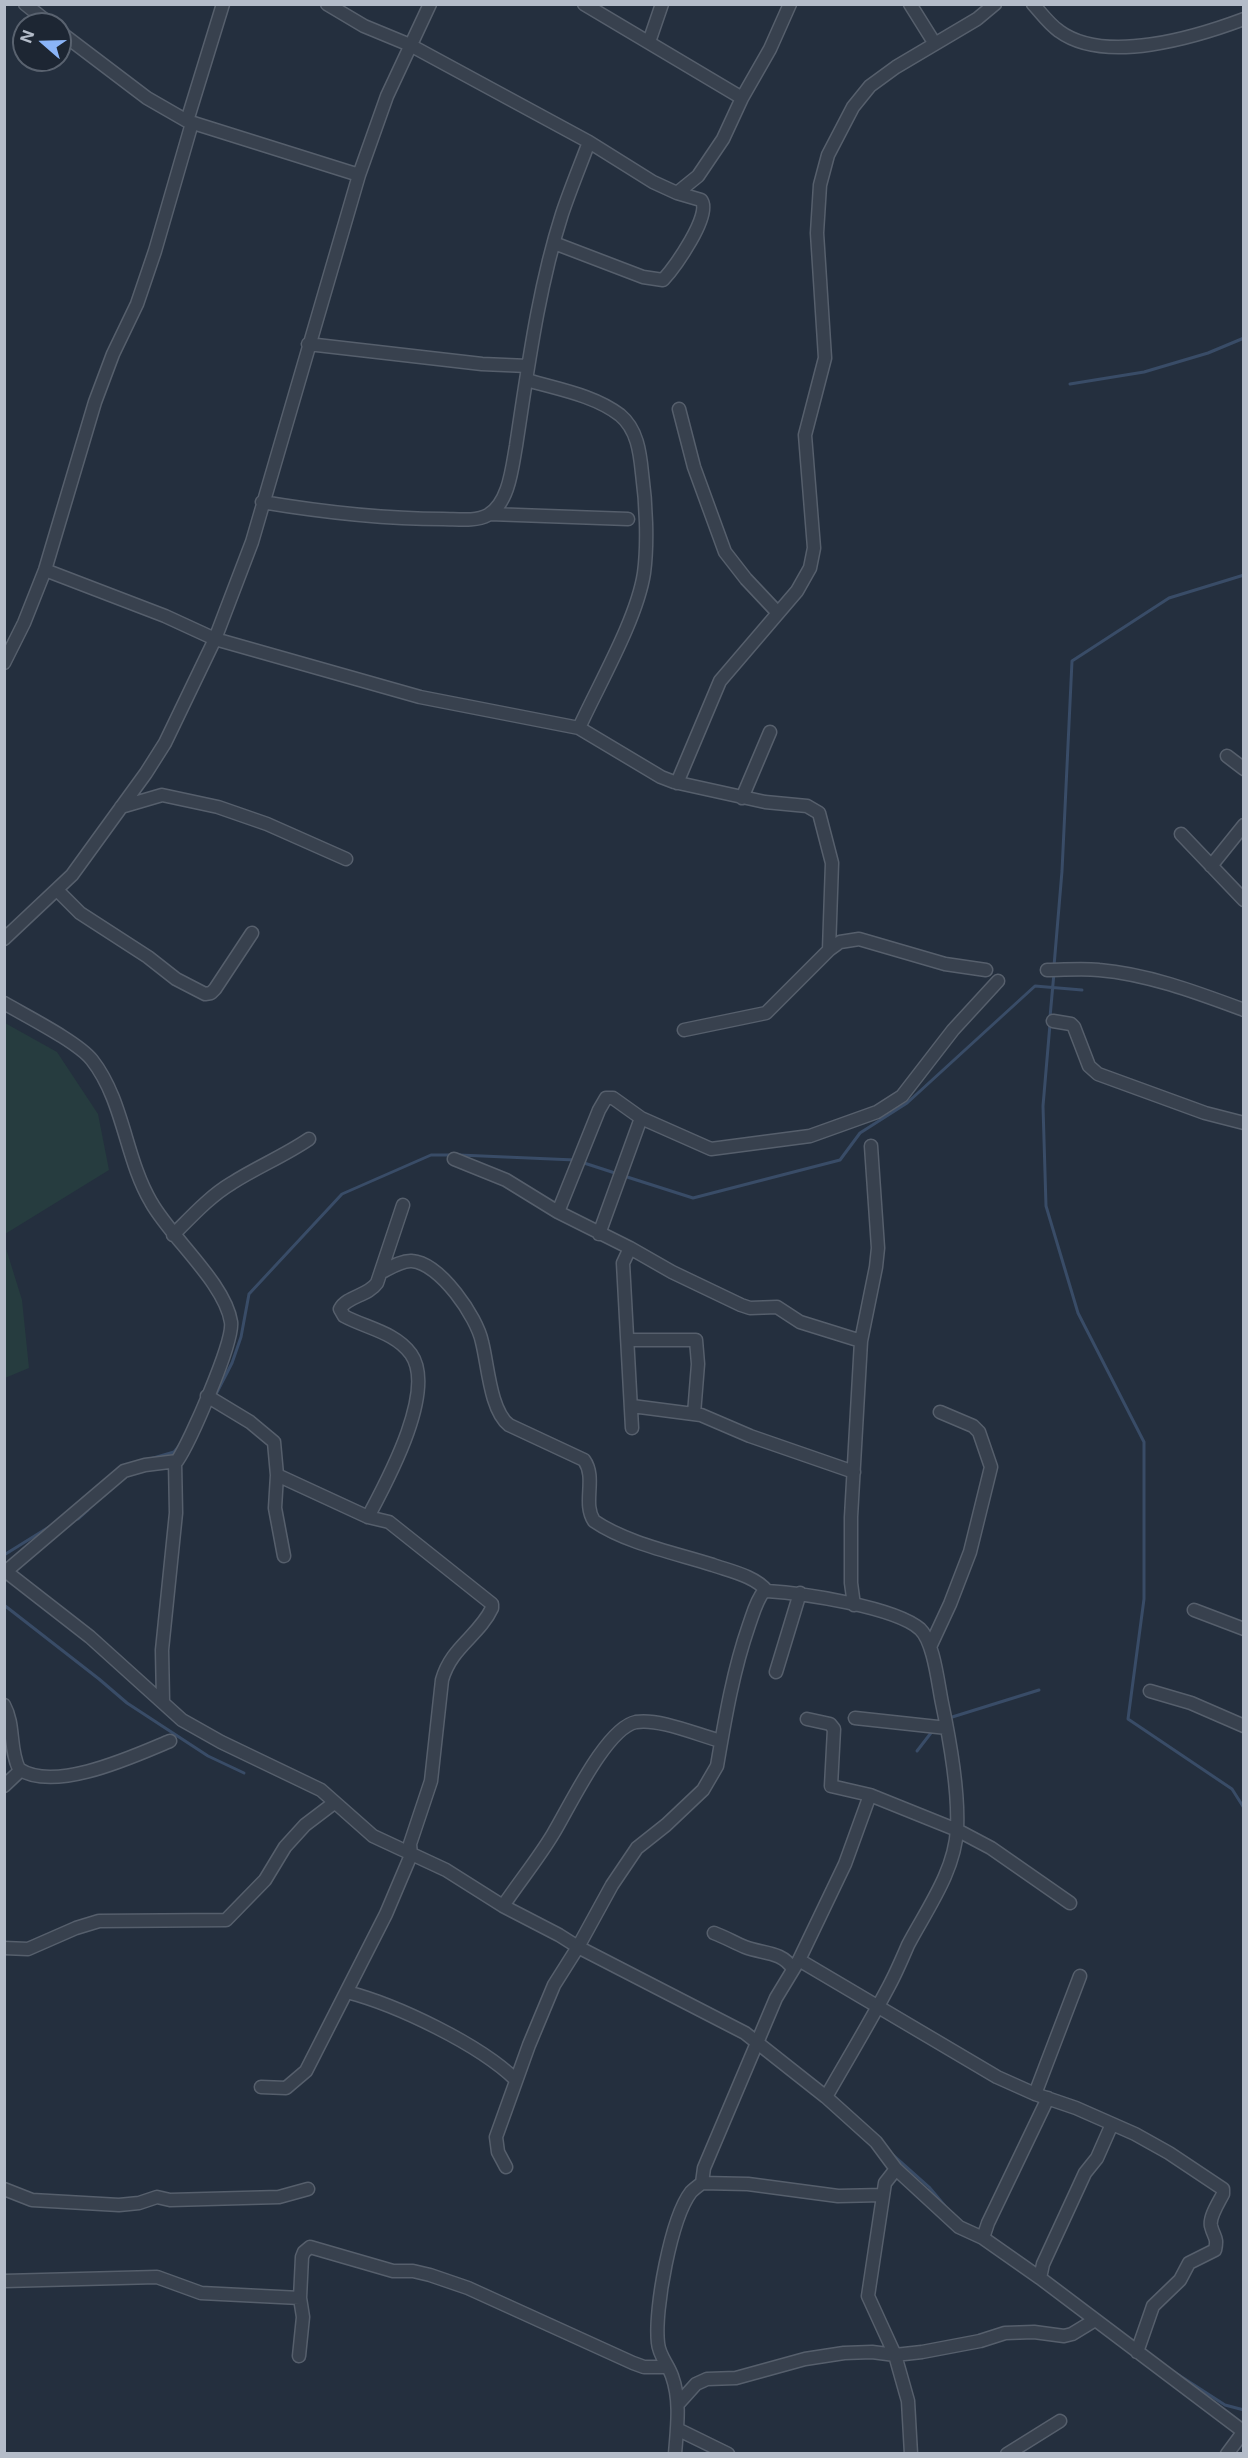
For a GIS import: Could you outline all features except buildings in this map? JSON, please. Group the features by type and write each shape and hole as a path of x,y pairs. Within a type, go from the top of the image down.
{"street":[{"path":"4,663 24,623 45,570 95,402 113,354 137,304 155,251 223,4"},
{"path":"327,4 364,26 410,45 589,142 653,182 677,193 701,200 704,206 698,227 675,266 663,280 643,277 554,243"},
{"path":"4,939 57,890 81,864 165,743 215,639 238,583 359,175 387,96 430,4"},
{"path":"584,4 742,98"},
{"path":"649,42 662,4"},
{"path":"677,193 698,176 723,139 742,98 770,49 789,4"},
{"path":"910,4 935,44"},
{"path":"677,783 720,681 778,613 805,579 810,568 814,548 805,435 825,358 817,233 822,175 837,136 863,93 896,67 977,19 994,4"},
{"path":"1033,4 1059,31 1066,35 1094,44 1115,46 1152,45 1202,34 1244,19"},
{"path":"72,41 147,98 189,122 359,175"},
{"path":"490,514 503,498 512,469 536,319 554,243 589,142"},
{"path":"308,344 482,364 528,366"},
{"path":"526,380 582,396 620,416 632,429 640,454 644,486 645,557 642,580 627,623 579,728"},
{"path":"679,409 694,467 726,552 746,579 778,613"},
{"path":"262,502 334,513 403,519 474,519 490,514 628,519"},
{"path":"45,570 165,616 215,639 420,697 579,728 661,777 677,783 742,798 807,806 819,813 832,863 829,950"},
{"path":"742,798 770,732"},
{"path":"1227,756 1244,769"},
{"path":"121,807 158,795 185,799 218,807 267,824 346,859"},
{"path":"1212,866 1244,825"},
{"path":"1181,834 1244,900"},
{"path":"57,890 81,913 148,957 176,979 205,994 215,989 252,933"},
{"path":"684,1030 766,1013 829,950 840,942 859,939 945,964 986,970"},
{"path":"1047,970 1099,970 1150,979 1244,1010"},
{"path":"558,1212 604,1100 608,1097 613,1098 641,1118 702,1147 717,1149 810,1136 877,1112 902,1096 953,1030 998,981"},
{"path":"4,1003 74,1045 92,1059 110,1092 141,1185 173,1235 207,1276 224,1302 231,1321 227,1348 180,1455 175,1461 176,1513 162,1650 163,1701"},
{"path":"1053,1021 1071,1024 1074,1027 1089,1066 1098,1074 1205,1113 1244,1123"},
{"path":"599,1234 641,1118"},
{"path":"173,1235 220,1191 287,1155 309,1139"},
{"path":"854,1605 851,1552 861,1341 878,1248 871,1146"},
{"path":"454,1159 506,1180 599,1234 630,1248 672,1272 750,1308 777,1307 800,1322 861,1341"},
{"path":"368,1517 395,1464 410,1425 418,1385 414,1362 410,1354 398,1342 384,1333 349,1319 341,1313 340,1307 374,1287 403,1205"},
{"path":"630,1248 623,1263 632,1428"},
{"path":"381,1272 406,1262 415,1262 434,1272 451,1289 474,1321 479,1332 495,1400 502,1419 509,1425 584,1460 589,1468 590,1511 594,1521 648,1544 738,1574 763,1585 767,1590"},
{"path":"628,1340 696,1340 699,1364 694,1414"},
{"path":"207,1396 271,1438 276,1446 275,1508 284,1556"},
{"path":"632,1406 694,1414 854,1472"},
{"path":"930,1647 970,1552 991,1467 979,1432 967,1423 940,1412"},
{"path":"175,1461 145,1465 124,1471 5,1572 90,1637 182,1720 221,1742 321,1790 373,1836 446,1870 503,1906 578,1947 745,2033 756,2044 826,2097 876,2142 896,2169 959,2227 983,2238 1040,2278 1243,2432 1227,2454"},
{"path":"261,2086 286,2088 306,2071 386,1914 411,1855 410,1844 431,1780 442,1680 446,1667 452,1655 492,1608 492,1604 389,1522 368,1517 277,1475"},
{"path":"506,2167 498,2152 496,2137 554,1985 612,1885 637,1848 682,1810 711,1778 717,1766 734,1677 747,1631 758,1601 767,1590 800,1593 854,1605 889,1615 917,1627 926,1636 930,1647 953,1766 957,1830 950,1861 940,1886 877,2006 826,2097"},
{"path":"776,1672 800,1593"},
{"path":"1194,1610 1244,1629"},
{"path":"1150,1691 1191,1703 1243,1724"},
{"path":"4,1705 11,1723 15,1761 21,1770 35,1776 80,1774 170,1741"},
{"path":"855,1718 947,1728"},
{"path":"807,1719 830,1724 834,1729 830,1785 870,1795 957,1830 991,1848 1070,1903"},
{"path":"503,1906 552,1836 599,1756 622,1727 637,1722 655,1723 721,1741"},
{"path":"4,1786 21,1770"},
{"path":"675,2454 678,2404 672,2376 660,2356 657,2327 668,2255 678,2222 691,2193 702,2183 704,2168 776,1998 796,1964 845,1864 870,1795"},
{"path":"4,1948 28,1949 76,1928 99,1921 226,1920 265,1880 285,1847 305,1825 334,1803"},
{"path":"714,1933 758,1952 780,1956 796,1964 877,2006 997,2078 1112,2124 1169,2153 1223,2189 1223,2194 1211,2220 1211,2227 1217,2240 1215,2250 1190,2263 1180,2280 1153,2306 1137,2352"},
{"path":"1035,2094 1080,1976"},
{"path":"348,1992 378,2000 454,2038 500,2064 516,2080"},
{"path":"983,2238 1048,2098"},
{"path":"1040,2278 1043,2264 1085,2173 1096,2158 1112,2124"},
{"path":"896,2169 885,2183 868,2296 895,2355 908,2401 911,2454"},
{"path":"702,2183 748,2184 838,2196 883,2195"},
{"path":"4,2189 32,2200 119,2205 139,2203 157,2197 170,2200 279,2197 308,2189"},
{"path":"299,2356 303,2317 300,2298 302,2257 306,2249 318,2248 386,2269 430,2275 468,2288 633,2363 644,2367 667,2367"},
{"path":"4,2281 157,2277 201,2293 300,2298"},
{"path":"678,2404 696,2384 707,2379 736,2378 805,2359 844,2353 873,2352 895,2355 980,2341 1005,2333 1034,2332 1064,2336 1072,2334 1095,2320"},
{"path":"1007,2454 1060,2421"},
{"path":"676,2429 728,2454"}],"green space":[{"path":"5,1023 57,1052 98,1114 109,1170 5,1234"},
{"path":"4,1242 22,1300 29,1368 5,1378"}],"waterway":[{"path":"1070,384 1144,372 1208,353 1244,338"},
{"path":"1054,966 1062,871 1072,661 1169,598 1244,575"},
{"path":"1050,1017 1054,973"},
{"path":"624,1176 693,1198 840,1160 860,1133 907,1103 1035,986 1082,990"},
{"path":"1050,1024 1043,1106 1046,1206 1078,1313 1144,1442 1144,1599 1128,1719 1232,1789 1244,1808"},
{"path":"214,1398 232,1363 241,1337 249,1294 342,1194 431,1155 452,1155"},
{"path":"459,1155 575,1160"},
{"path":"581,1162 618,1174"},
{"path":"150,1459 174,1452 179,1446"},
{"path":"93,1505 107,1492"},
{"path":"74,1519 78,1519 88,1510"},
{"path":"4,1555 49,1527"},
{"path":"4,1605 127,1703 208,1756 244,1773"},
{"path":"949,1718 1039,1690"},
{"path":"917,1751 934,1729"},
{"path":"892,2154 929,2187 945,2206"},
{"path":"1174,2372 1225,2405 1244,2410"}]}
